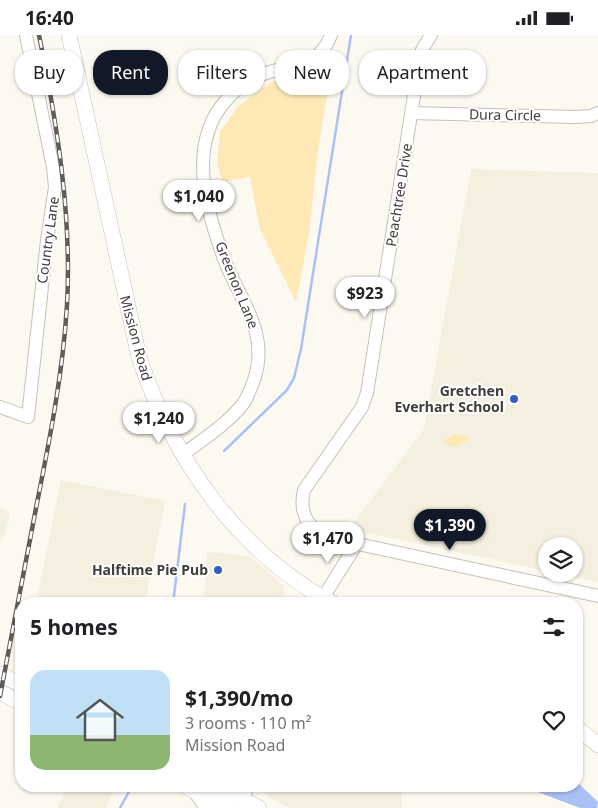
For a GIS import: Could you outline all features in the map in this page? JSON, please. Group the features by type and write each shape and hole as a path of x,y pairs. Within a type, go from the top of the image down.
{"main road":[{"name":"Mission Road","path":"69,35 139,357 157,408 182,455 213,501 241,532 284,570 319,597"},
{"path":"0,674 15,682"},
{"path":"0,692 15,700"},
{"path":"583,733 598,745"},
{"path":"204,792 231,798 259,808"}],"street":[{"name":"Country Lane","path":"0,407 28,417 47,240 55,187 54,167 26,35"},
{"name":"Greenon Lane","path":"182,455 220,427 244,403 251,390 259,350 251,316 225,260 206,194 203,156 209,128 216,114 242,85 256,77 314,59 322,53 331,35"},
{"name":"Peachtree Drive","path":"356,545 316,531 305,516 302,498 308,482 362,407 367,393 422,50 431,35"},
{"name":"Dura Circle","path":"412,113 575,117 591,116 598,113"},
{"path":"328,597 356,545 598,596"},
{"path":"193,792 206,808"}],"shaded area":[{"path":"275,81 275,95 327,95 318,150 309,234 296,302 260,229 250,177 223,182 217,164 220,132 238,106 254,95 265,95 265,87"},
{"name":"Gretchen Everhart School","path":"471,169 598,173 598,582 583,579 583,537 538,537 538,569 349,529 424,429"},
{"path":"454,434 467,436 467,441 457,447 445,444 444,440"},
{"path":"61,480 165,501 146,597 37,597"},
{"path":"0,508 10,513 5,533 0,543"},
{"path":"207,552 249,556 284,586 283,597 204,597"},
{"path":"65,792 114,792 105,808 57,808"},
{"path":"263,792 401,792 402,808 290,808 275,801"}],"water":[{"path":"583,788 598,802 597,808 580,808 538,792 583,792"}],"waterway":[{"path":"224,451 287,390 294,378 301,349 351,35"},
{"path":"174,597 185,504"},
{"path":"120,808 129,792"}],"railway":[{"path":"19,597 51,429 59,380 67,305 67,237 62,170 52,102 39,35"},
{"path":"0,696 15,617"}],"place":[{"name":"Gretchen Everhart School","path":"514,399"},
{"name":"Halftime Pie Pub","path":"218,570"}]}
